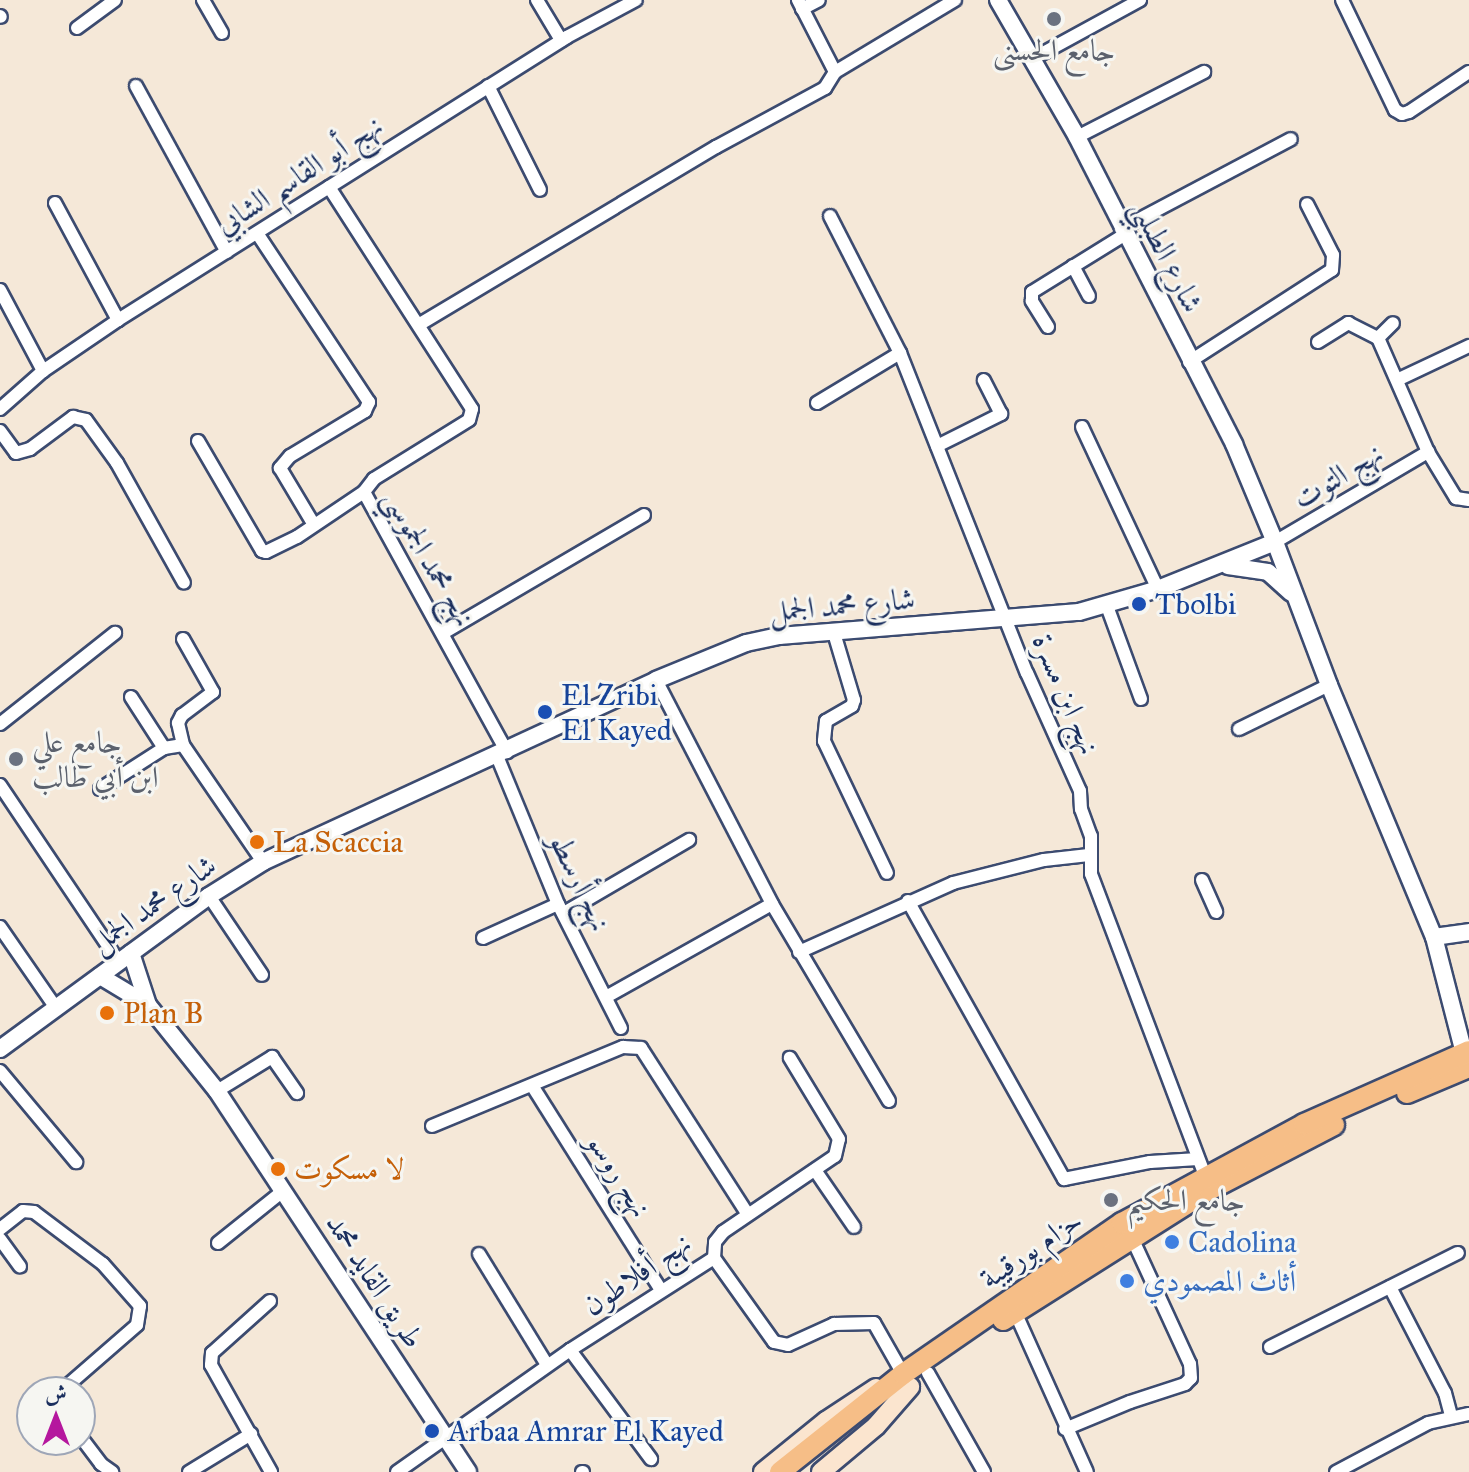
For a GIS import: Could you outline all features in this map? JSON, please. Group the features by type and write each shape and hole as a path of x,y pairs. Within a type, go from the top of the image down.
{"highway":[{"name":"حزام بورقيبة","path":"780,1472 1202,1167 1468,1056"},
{"name":"حزام بورقيبة","path":"803,1472 906,1380 928,1373 1131,1236 1312,1136 1468,1056"}],"main road":[{"path":"763,1472 856,1399 906,1380"},
{"path":"821,1472 876,1426 906,1380"}],"street":[{"path":"77,28 115,0"},
{"path":"203,0 222,33"},
{"path":"537,0 561,40"},
{"name":"نهج أبو القاسم الشابي","path":"0,409 43,371 118,320 561,40 636,0"},
{"path":"819,0 800,5 835,72"},
{"path":"420,324 716,147 825,88 835,72 955,0"},
{"name":"شارع الطبلبي","path":"998,0 1077,137 1189,362 1234,444 1275,542"},
{"path":"1034,58 1140,0"},
{"path":"1342,0 1395,110 1402,114 1469,72"},
{"path":"1077,137 1204,72"},
{"path":"136,86 227,252"},
{"path":"488,86 540,190"},
{"path":"1048,327 1032,301 1032,292 1123,232 1291,139"},
{"path":"329,187 471,402 469,420 374,479 364,492"},
{"path":"55,203 118,320"},
{"path":"1189,362 1332,270 1333,255 1307,204"},
{"name":"نهج ابن مسرة","path":"830,216 900,353 1004,616 1080,794 1091,836 1094,882 1202,1167"},
{"path":"257,233 369,402 365,411 290,456 280,468 314,525"},
{"path":"1073,266 1089,296"},
{"path":"0,290 43,371"},
{"path":"1318,342 1348,323 1378,338 1393,323"},
{"name":"نهج التوت","path":"1378,338 1428,452 1456,498 1469,500"},
{"path":"1397,380 1469,346"},
{"path":"817,403 900,353"},
{"path":"937,446 1001,414 984,380"},
{"path":"0,431 16,453 30,449 73,417 86,420 117,463 184,583"},
{"path":"1082,427 1158,589"},
{"name":"نهج محمد الجموسي","path":"198,441 262,551 271,552 364,492 443,633 502,754"},
{"name":"نهج التوت","path":"1275,542 1428,452"},
{"path":"443,633 644,515"},
{"path":"1275,542 1329,685 1434,937 1468,1056"},
{"name":"شارع محمد الجمل","path":"0,1049 209,896 263,862 502,754 656,680 746,643 779,636 1079,612 1158,589 1275,542"},
{"path":"1218,567 1246,567 1268,572 1285,585 1297,602"},
{"path":"1107,606 1141,699"},
{"path":"0,724 115,633"},
{"path":"834,633 854,700 852,706 826,721 824,741 887,873"},
{"path":"183,639 213,692 182,715 178,723 183,745 263,862"},
{"path":"656,680 772,904 889,1101"},
{"path":"1239,729 1329,685"},
{"path":"131,697 164,748"},
{"path":"100,789 164,748 183,745"},
{"name":"نهج أرسطو","path":"502,754 561,908 621,1028"},
{"path":"0,785 125,958"},
{"path":"483,938 561,908 689,840"},
{"path":"799,952 908,901 998,870 1090,852"},
{"path":"1202,880 1216,912"},
{"path":"209,896 262,975"},
{"path":"908,901 1064,1179 1150,1162 1202,1167"},
{"path":"606,997 772,904"},
{"path":"0,927 56,1008"},
{"path":"1434,937 1469,932"},
{"name":"طريق القايد محمد","path":"125,958 148,1005 217,1091 468,1472"},
{"name":"طريق القايد محمد","path":"100,976 148,1005"},
{"path":"432,1126 517,1090 533,1087 623,1047 641,1048 747,1213"},
{"path":"217,1091 272,1057 297,1093"},
{"name":"نهج أفلاطون","path":"397,1472 547,1365 714,1258 715,1242 747,1213 835,1156 839,1139 790,1058"},
{"path":"0,1071 76,1162"},
{"name":"نهج روسو","path":"533,1087 661,1290"},
{"path":"815,1170 854,1227"},
{"path":"218,1243 283,1191"},
{"path":"0,1229 23,1211 34,1212 103,1264 140,1306 137,1325 78,1376"},
{"path":"1065,1429 1130,1402 1185,1384 1191,1378 1190,1364 1131,1236"},
{"path":"0,1239 20,1267"},
{"path":"1270,1347 1458,1253"},
{"path":"479,1254 547,1365"},
{"path":"714,1258 774,1342 788,1345 834,1324 874,1323 906,1380"},
{"path":"1390,1287 1445,1393 1451,1416"},
{"path":"270,1301 212,1353 211,1359 218,1380 271,1472"},
{"path":"1015,1312 1065,1429 1087,1472"},
{"path":"570,1350 651,1459"},
{"path":"928,1373 984,1472"},
{"path":"1336,1472 1428,1423 1469,1414"},
{"path":"189,1472 251,1434"},
{"path":"95,1456 112,1472"}],"place":[{"name":"جامع الحسنى","path":"1054,19"},
{"name":"Tbolbi","path":"1139,604"},
{"name":"El Zribi El Kayed","path":"545,712"},
{"name":"جامع علي ابن أبي طالب","path":"16,759"},
{"name":"La Scaccia","path":"257,842"},
{"name":"Plan B","path":"107,1013"},
{"name":"لا مسكوت","path":"278,1169"},
{"name":"جامع الحكيم","path":"1111,1200"},
{"name":"Cadolina","path":"1172,1242"},
{"name":"أثاث المصمودي","path":"1127,1281"},
{"name":"Arbaa Amrar El Kayed","path":"432,1431"}]}
